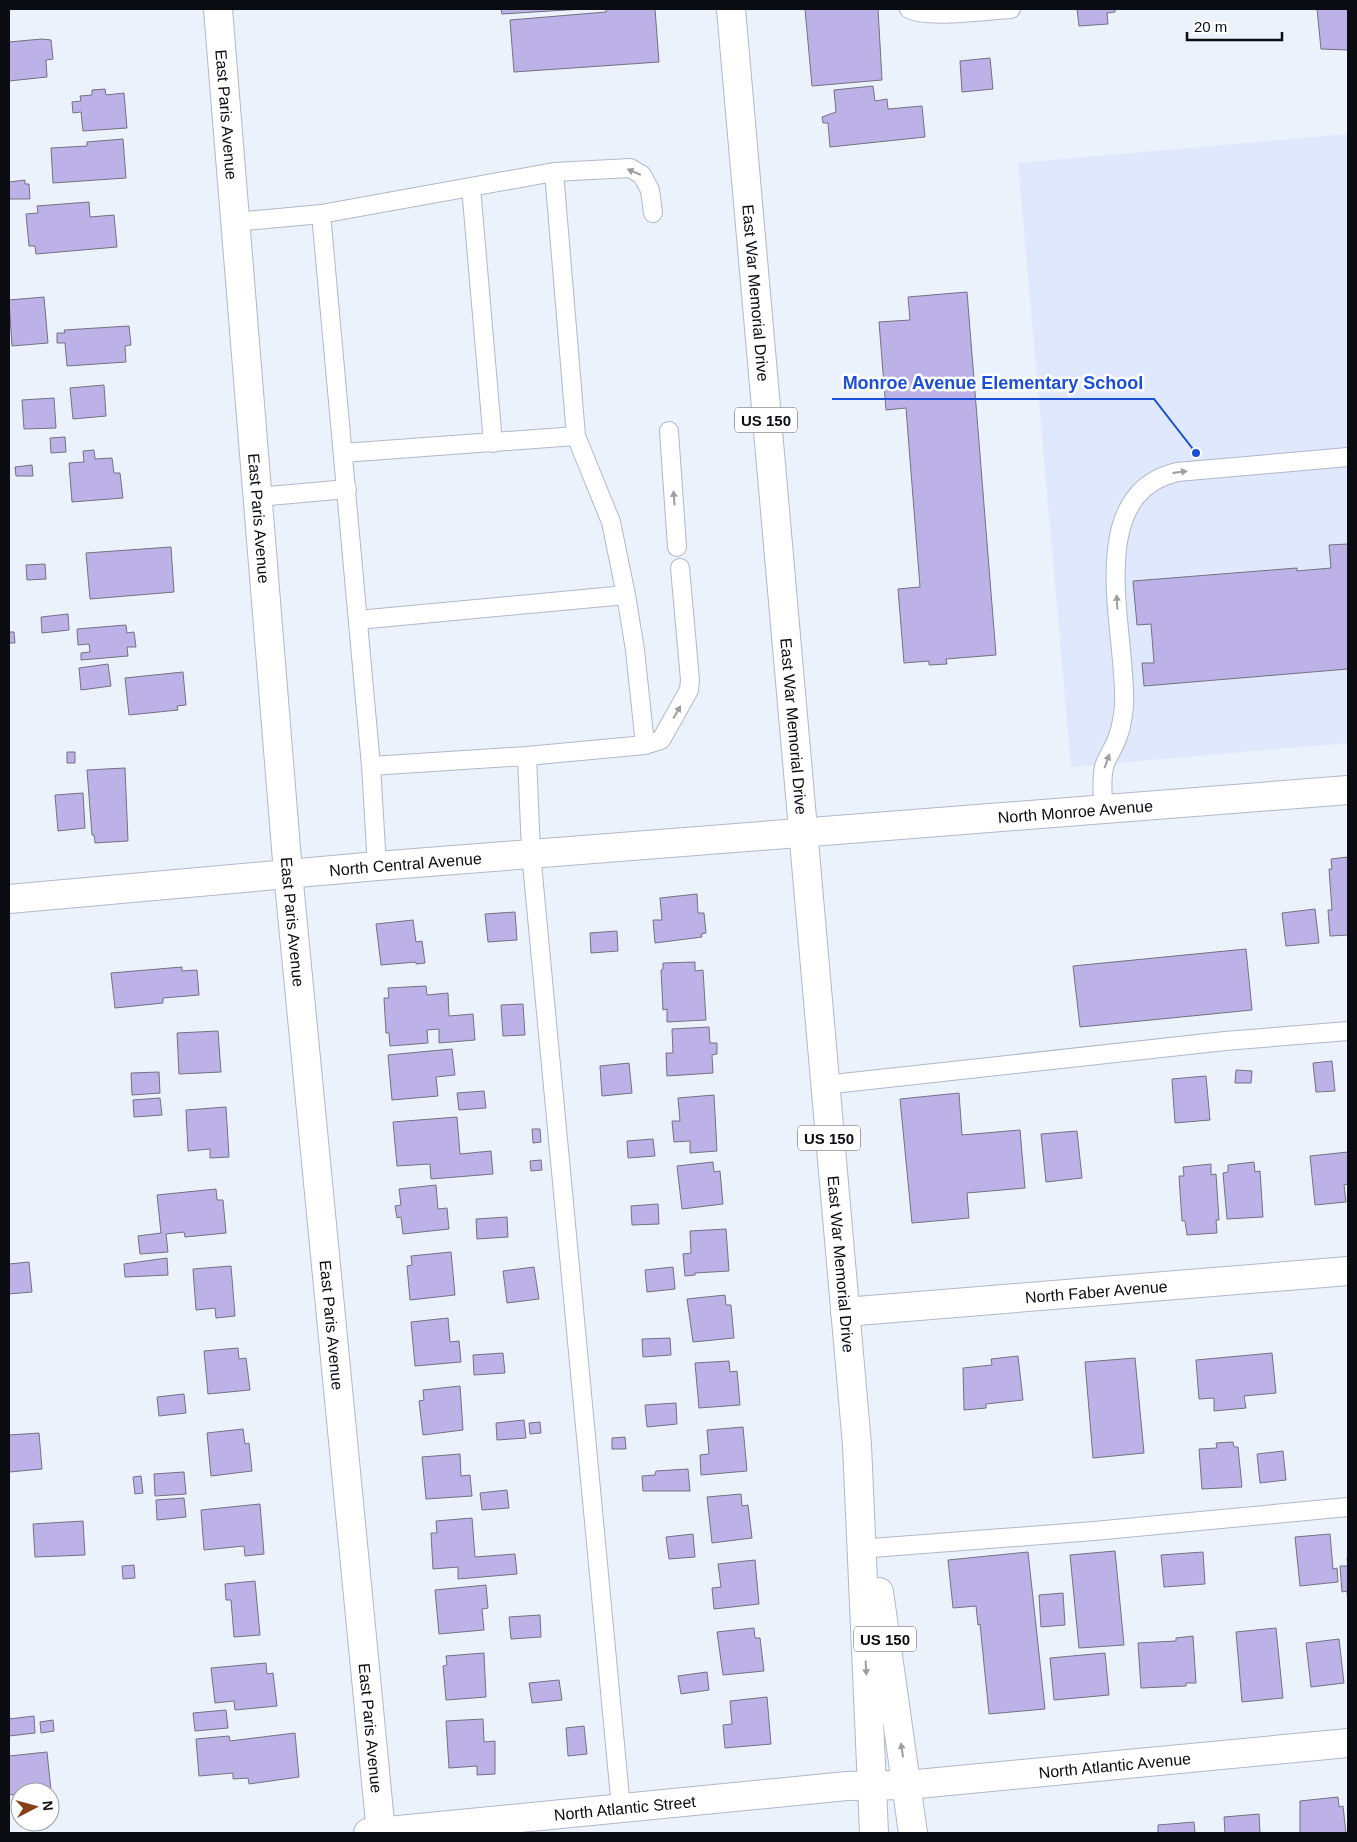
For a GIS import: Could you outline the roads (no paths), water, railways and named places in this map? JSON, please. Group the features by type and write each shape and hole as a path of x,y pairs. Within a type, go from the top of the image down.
{"main road":[{"name":"East Paris Avenue","path":"218,9 288,873 376,1833"},
{"name":"East War Memorial Drive","path":"731,9 887,1787 913,1833"},
{"name":"North Monroe Avenue","path":"802,832 1348,790"},
{"name":"North Central Avenue","path":"9,899 288,873 802,832"},
{"name":"North Faber Avenue","path":"845,1312 1348,1270"},
{"name":"East War Memorial Drive","path":"856,1445 872,1548 887,1787 874,1833"},
{"name":"North Atlantic Avenue","path":"887,1787 1348,1744"},
{"name":"North Atlantic Street","path":"376,1833 479,1827 621,1808 846,1786 887,1787"}],"lane":[{"path":"909,9 917,13 933,14 1010,9"},
{"path":"235,222 321,214 554,172 630,168 642,175 650,190 653,213"},
{"path":"554,172 576,436 611,522 635,650 645,745"},
{"path":"471,187 493,442"},
{"path":"321,214 372,766 377,866"},
{"path":"669,431 677,547"},
{"path":"343,453 576,436"},
{"path":"1103,809 1104,769 1118,737 1123,717 1125,684 1116,602 1116,545 1124,517 1139,492 1159,476 1177,472 1348,457"},
{"path":"258,497 347,489"},
{"path":"372,766 526,756 645,745 661,740 689,690 690,680 680,568"},
{"path":"358,620 626,595"},
{"path":"526,756 531,853 621,1808"},
{"path":"824,1085 1225,1041 1348,1031"},
{"path":"872,1548 1094,1531 1348,1507"}],"place":[{"name":"Monroe Avenue Elementary School","path":"1196,453"}]}
